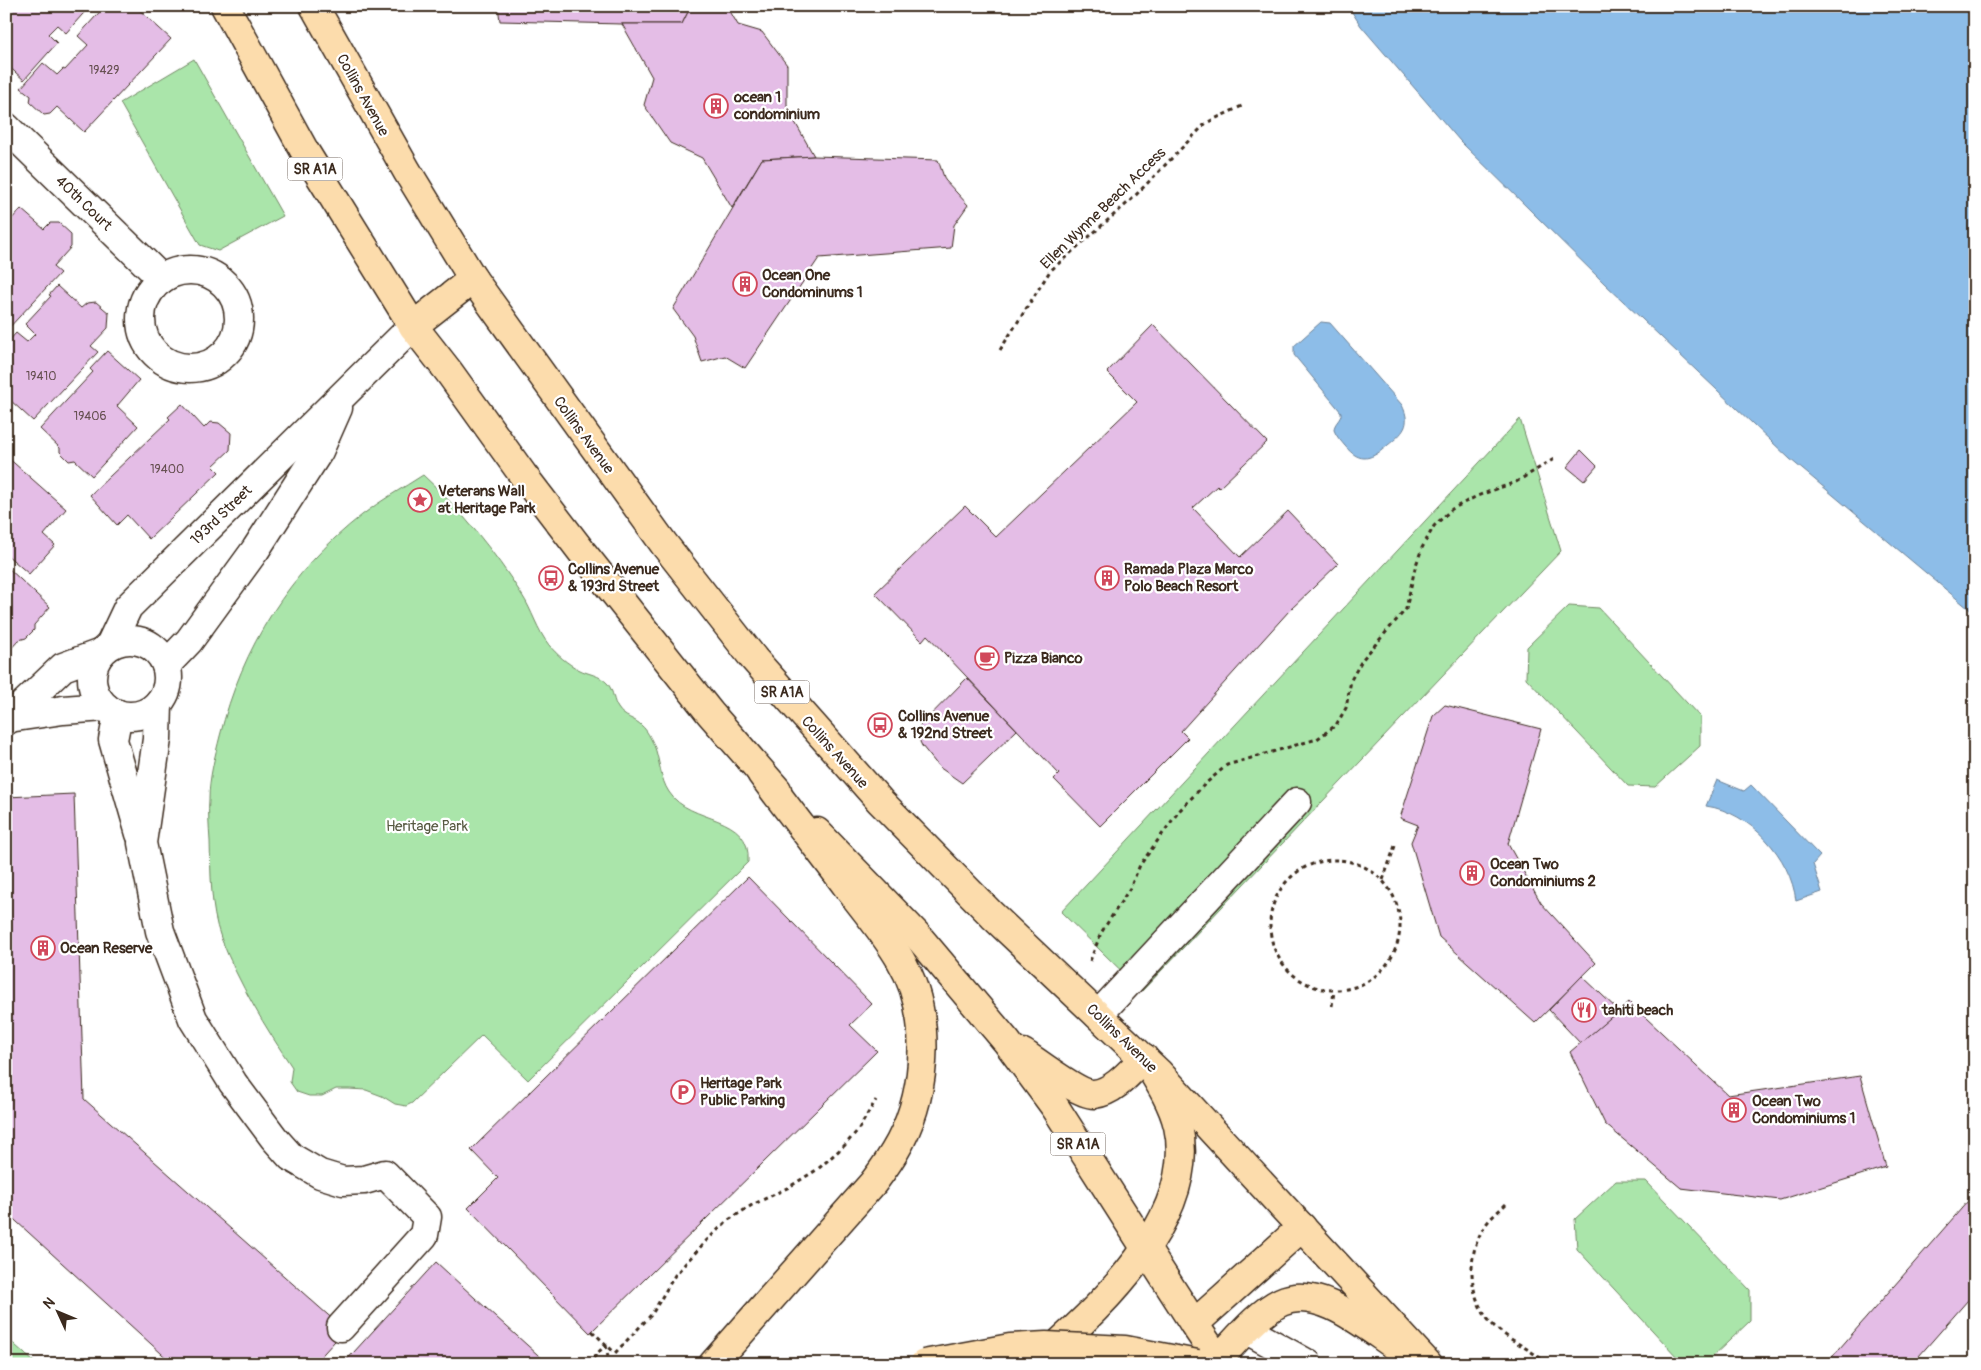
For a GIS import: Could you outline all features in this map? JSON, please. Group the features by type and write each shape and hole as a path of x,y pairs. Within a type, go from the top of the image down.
{"main road":[{"name":"SR A1A","path":"225,6 304,150 413,326 449,372 522,475 699,699 761,773 916,934 1007,1042 1055,1107 1146,1248 1194,1324 1212,1362"},
{"name":"Collins Avenue","path":"314,6 402,163 474,279 664,544 760,666 842,760 922,845 1144,1058 1302,1226 1428,1364"},
{"path":"413,326 474,279"},
{"path":"713,1364 867,1190 887,1164 900,1141 910,1115 918,1090 921,1067 922,1042 916,998 901,959 761,773"},
{"path":"1007,1042 1076,1089 1094,1094 1119,1082 1144,1058 1164,1092 1178,1127 1180,1156 1178,1179 1172,1201 1159,1228 1146,1248 1099,1305 1036,1364"},
{"path":"1194,1324 1302,1226"},
{"path":"924,1364 1010,1348 1055,1346 1124,1350 1212,1362 1271,1308 1281,1302 1306,1297 1332,1305 1346,1313 1422,1364"}],"street":[{"name":"40th Court","path":"6,127 162,279"},
{"name":"193rd Street","path":"111,711 97,698 92,687 92,675 94,663 106,649 128,607 413,326"},
{"name":"193rd Street","path":"166,665 189,641 256,549 319,451 344,394"},
{"path":"132,639 153,647 161,655 166,665 168,685 164,696 150,711 139,716 128,717 111,711 62,710 8,719 63,667 132,639"},
{"path":"142,843 157,739 158,704"},
{"path":"111,711 113,740 142,843 160,931 193,1019 233,1083 274,1138 291,1157 320,1174 343,1181 364,1180 385,1174 426,1217 424,1235 341,1326"},
{"path":"1098,1015 1297,802"},
{"path":"1247,1330 1308,1364"}],"path":[{"name":"Ellen Wynne Beach Access","path":"1000,350 1050,271 1132,199 1206,123 1244,105"},
{"path":"1090,961 1101,933 1130,888 1140,865 1179,811 1205,784 1227,765 1317,738 1336,725 1346,708 1352,680 1362,660 1406,609 1415,568 1422,548 1434,526 1452,510 1477,496 1516,482 1554,459"},
{"path":"1383,880 1396,843"},
{"path":"1323,860 1345,860 1352,862 1366,867 1383,880 1395,898 1400,919 1398,941 1390,961 1375,977 1355,987 1334,991 1313,987 1294,977 1280,960 1271,941 1269,920 1275,899 1286,881 1303,868 1323,860"},
{"path":"1332,1006 1334,991"},
{"path":"592,1330 615,1353 652,1314 675,1276 703,1244 727,1221 752,1204 789,1187 818,1168 844,1146 858,1130 876,1100"},
{"path":"1506,1204 1485,1226 1473,1252 1472,1280 1479,1306 1493,1325 1547,1364"},
{"path":"588,1364 606,1344"},
{"path":"606,1344 610,1364"}],"green space":[{"path":"194,59 283,216 218,251 200,245 120,103"},
{"path":"1520,419 1561,551 1142,991 1061,912"},
{"name":"Heritage Park","path":"423,475 464,517 500,563 526,601 541,633 552,648 562,659 574,667 605,681 610,687 620,711 639,723 646,730 654,745 669,792 691,810 730,827 740,835 747,846 748,862 528,1080 482,1035 412,1103 406,1106 395,1104 382,1096 366,1090 336,1089 322,1096 309,1096 297,1092 290,1082 292,1067 262,1021 244,988 217,927 212,890 209,820 209,791 213,767 229,703 241,672 272,613 291,586 336,537 362,515"},
{"path":"1569,606 1599,608 1700,717 1700,746 1655,787 1628,786 1526,678 1527,647"},
{"path":"1616,1181 1646,1181 1750,1290 1750,1321 1709,1360 1678,1358 1577,1249 1575,1219"},
{"path":"6,1337 34,1362 32,1364 6,1364"}],"water":[{"path":"1348,6 1975,6 1975,614 1790,459 1605,284 1460,141 1361,26"},
{"path":"1321,322 1330,323 1402,405 1405,412 1406,423 1402,432 1377,454 1366,458 1356,456 1339,438 1334,430 1341,412 1294,355 1294,346"},
{"path":"1717,780 1744,791 1751,785 1820,856 1813,864 1822,892 1796,901 1793,885 1786,868 1766,839 1738,817 1706,806"}],"building":[{"path":"6,6 90,6 66,33 57,25 48,34 57,43 24,80 6,64"},
{"path":"105,6 135,6 171,39 84,132 57,107 50,114 44,115 30,102 31,96 21,88 43,63 57,75 63,69 65,70 88,45 78,36"},
{"path":"498,6 691,6 682,24 622,24 500,21"},
{"name":"ocean 1 condominium","path":"691,6 727,6 738,25 762,32 787,65 787,108 814,156 762,159 732,208 702,158 670,143 644,105 652,77 622,24 682,24"},
{"name":"Ocean One Condominums 1","path":"814,156 938,160 945,180 968,205 954,225 951,248 819,258 745,368 725,356 702,362 693,336 673,309 762,159"},
{"path":"6,175 11,179 11,189 6,195"},
{"path":"21,209 44,229 50,223 59,223 71,234 71,247 53,267 60,273 6,331 6,225"},
{"path":"57,286 81,308 87,303 96,302 109,313 108,328 91,346 98,352 33,421 10,400 6,404 6,344 16,333 27,342 35,334 25,324 51,296 49,295"},
{"name":"Ramada Plaza Marco Polo Beach Resort","path":"1153,325 1267,442 1219,488 1217,486 1193,508 1240,557 1288,511 1338,564 1289,611 1181,731 1188,738 1100,826 1054,779 1059,774 927,635 922,641 875,593 965,506 996,537 1137,402 1107,372"},
{"path":"107,351 139,380 117,406 138,426 92,476 75,460 69,461 60,452 60,448 40,429 93,372 90,369"},
{"path":"182,404 204,428 210,422 219,423 231,433 230,450 213,466 219,472 149,539 127,515 117,525 90,495 170,419 168,417"},
{"path":"1581,450 1597,466 1584,481 1567,467"},
{"path":"6,456 66,509 44,535 55,545 29,574 6,554"},
{"path":"6,566 50,607 34,625 34,630 26,638 19,640 6,654"},
{"path":"967,678 1017,730 962,783 939,767 922,746 915,731"},
{"name":"Ocean Two Condominiums 2","path":"1445,705 1541,729 1508,844 1541,903 1596,963 1535,1023 1439,937 1411,842 1418,825 1400,818 1433,716"},
{"name":"Ocean Reserve","path":"74,794 84,1099 345,1330 314,1364 173,1364 6,1212 6,797"},
{"name":"Heritage Park Public Parking","path":"748,877 872,1004 850,1025 877,1051 590,1333 468,1208 498,1178 471,1150"},
{"name":"tahiti beach","path":"1582,976 1619,1011 1581,1044 1549,1010"},
{"name":"Ocean Two Condominiums 1","path":"1629,1002 1728,1095 1860,1076 1886,1167 1780,1200 1681,1188 1605,1124 1570,1052"},
{"path":"1975,1193 1975,1292 1912,1364 1826,1364"},
{"path":"436,1262 475,1298 548,1364 343,1364"}],"place":[{"name":"ocean 1 condominium","path":"716,106"},
{"name":"Ocean One Condominums 1","path":"745,284"},
{"name":"Veterans Wall at Heritage Park","path":"420,500"},
{"name":"Collins Avenue & 193rd Street","path":"551,578"},
{"name":"Ramada Plaza Marco Polo Beach Resort","path":"1107,578"},
{"name":"Pizza Bianco","path":"987,658"},
{"name":"Collins Avenue & 192nd Street","path":"880,725"},
{"name":"Ocean Two Condominiums 2","path":"1472,873"},
{"name":"Ocean Reserve","path":"43,948"},
{"name":"tahiti beach","path":"1584,1010"},
{"name":"Heritage Park Public Parking","path":"683,1092"},
{"name":"Ocean Two Condominiums 1","path":"1734,1110"}]}
